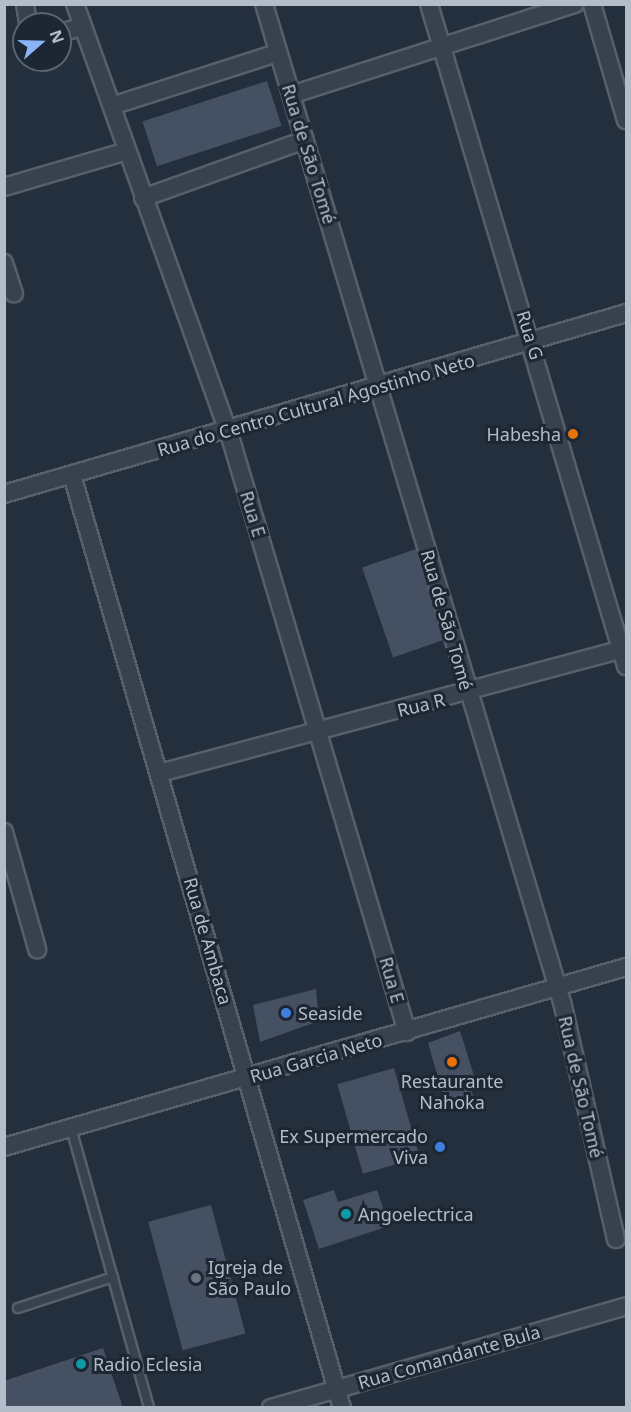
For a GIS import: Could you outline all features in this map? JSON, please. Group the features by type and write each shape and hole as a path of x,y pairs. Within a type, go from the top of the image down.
{"street":[{"name":"Rua E","path":"75,4 81,27 112,106 124,152 143,198 228,433 319,730 407,1032"},
{"name":"Rua de São Tomé","path":"264,4 556,986 616,1239"},
{"name":"Rua G","path":"429,4 624,648 627,666"},
{"path":"291,95 575,4"},
{"path":"592,4 627,120"},
{"path":"72,30 81,27"},
{"path":"112,106 278,53"},
{"path":"143,198 305,140"},
{"path":"4,187 124,152"},
{"path":"4,262 14,293"},
{"name":"Rua do Centro Cultural Agostinho Neto","path":"4,494 228,433 627,313"},
{"name":"Rua de Ambaca","path":"72,475 342,1407"},
{"name":"Rua R","path":"160,773 468,693 624,648"},
{"path":"5,836 37,948"},
{"name":"Rua Garcia Neto","path":"4,1147 627,967"},
{"name":"Rua Comandante Bula","path":"271,1407 627,1306"}],"lane":[{"path":"71,1128 149,1407"},
{"path":"18,1308 113,1277"}],"building":[{"path":"267,81 282,126 157,166 142,121"},
{"path":"416,549 447,639 393,657 362,568"},
{"name":"Seaside","path":"316,989 319,1021 260,1042 253,1005"},
{"name":"Restaurante Nahoka","path":"460,1031 476,1082 470,1084 473,1096 446,1105 428,1043"},
{"path":"394,1068 420,1157 363,1174 337,1084"},
{"name":"Angoelectrica","path":"334,1190 338,1202 377,1190 389,1226 319,1249 303,1200"},
{"name":"Igreja de São Paulo","path":"211,1205 245,1333 183,1350 148,1222"},
{"name":"Radio Eclesia","path":"103,1348 123,1408 4,1408 4,1381"}],"place":[{"name":"Habesha","path":"573,434"},
{"name":"Seaside","path":"286,1013"},
{"name":"Restaurante Nahoka","path":"452,1062"},
{"name":"Ex Supermercado Viva","path":"440,1147"},
{"name":"Angoelectrica","path":"346,1214"},
{"name":"Igreja de São Paulo","path":"196,1278"},
{"name":"Radio Eclesia","path":"81,1364"}]}
